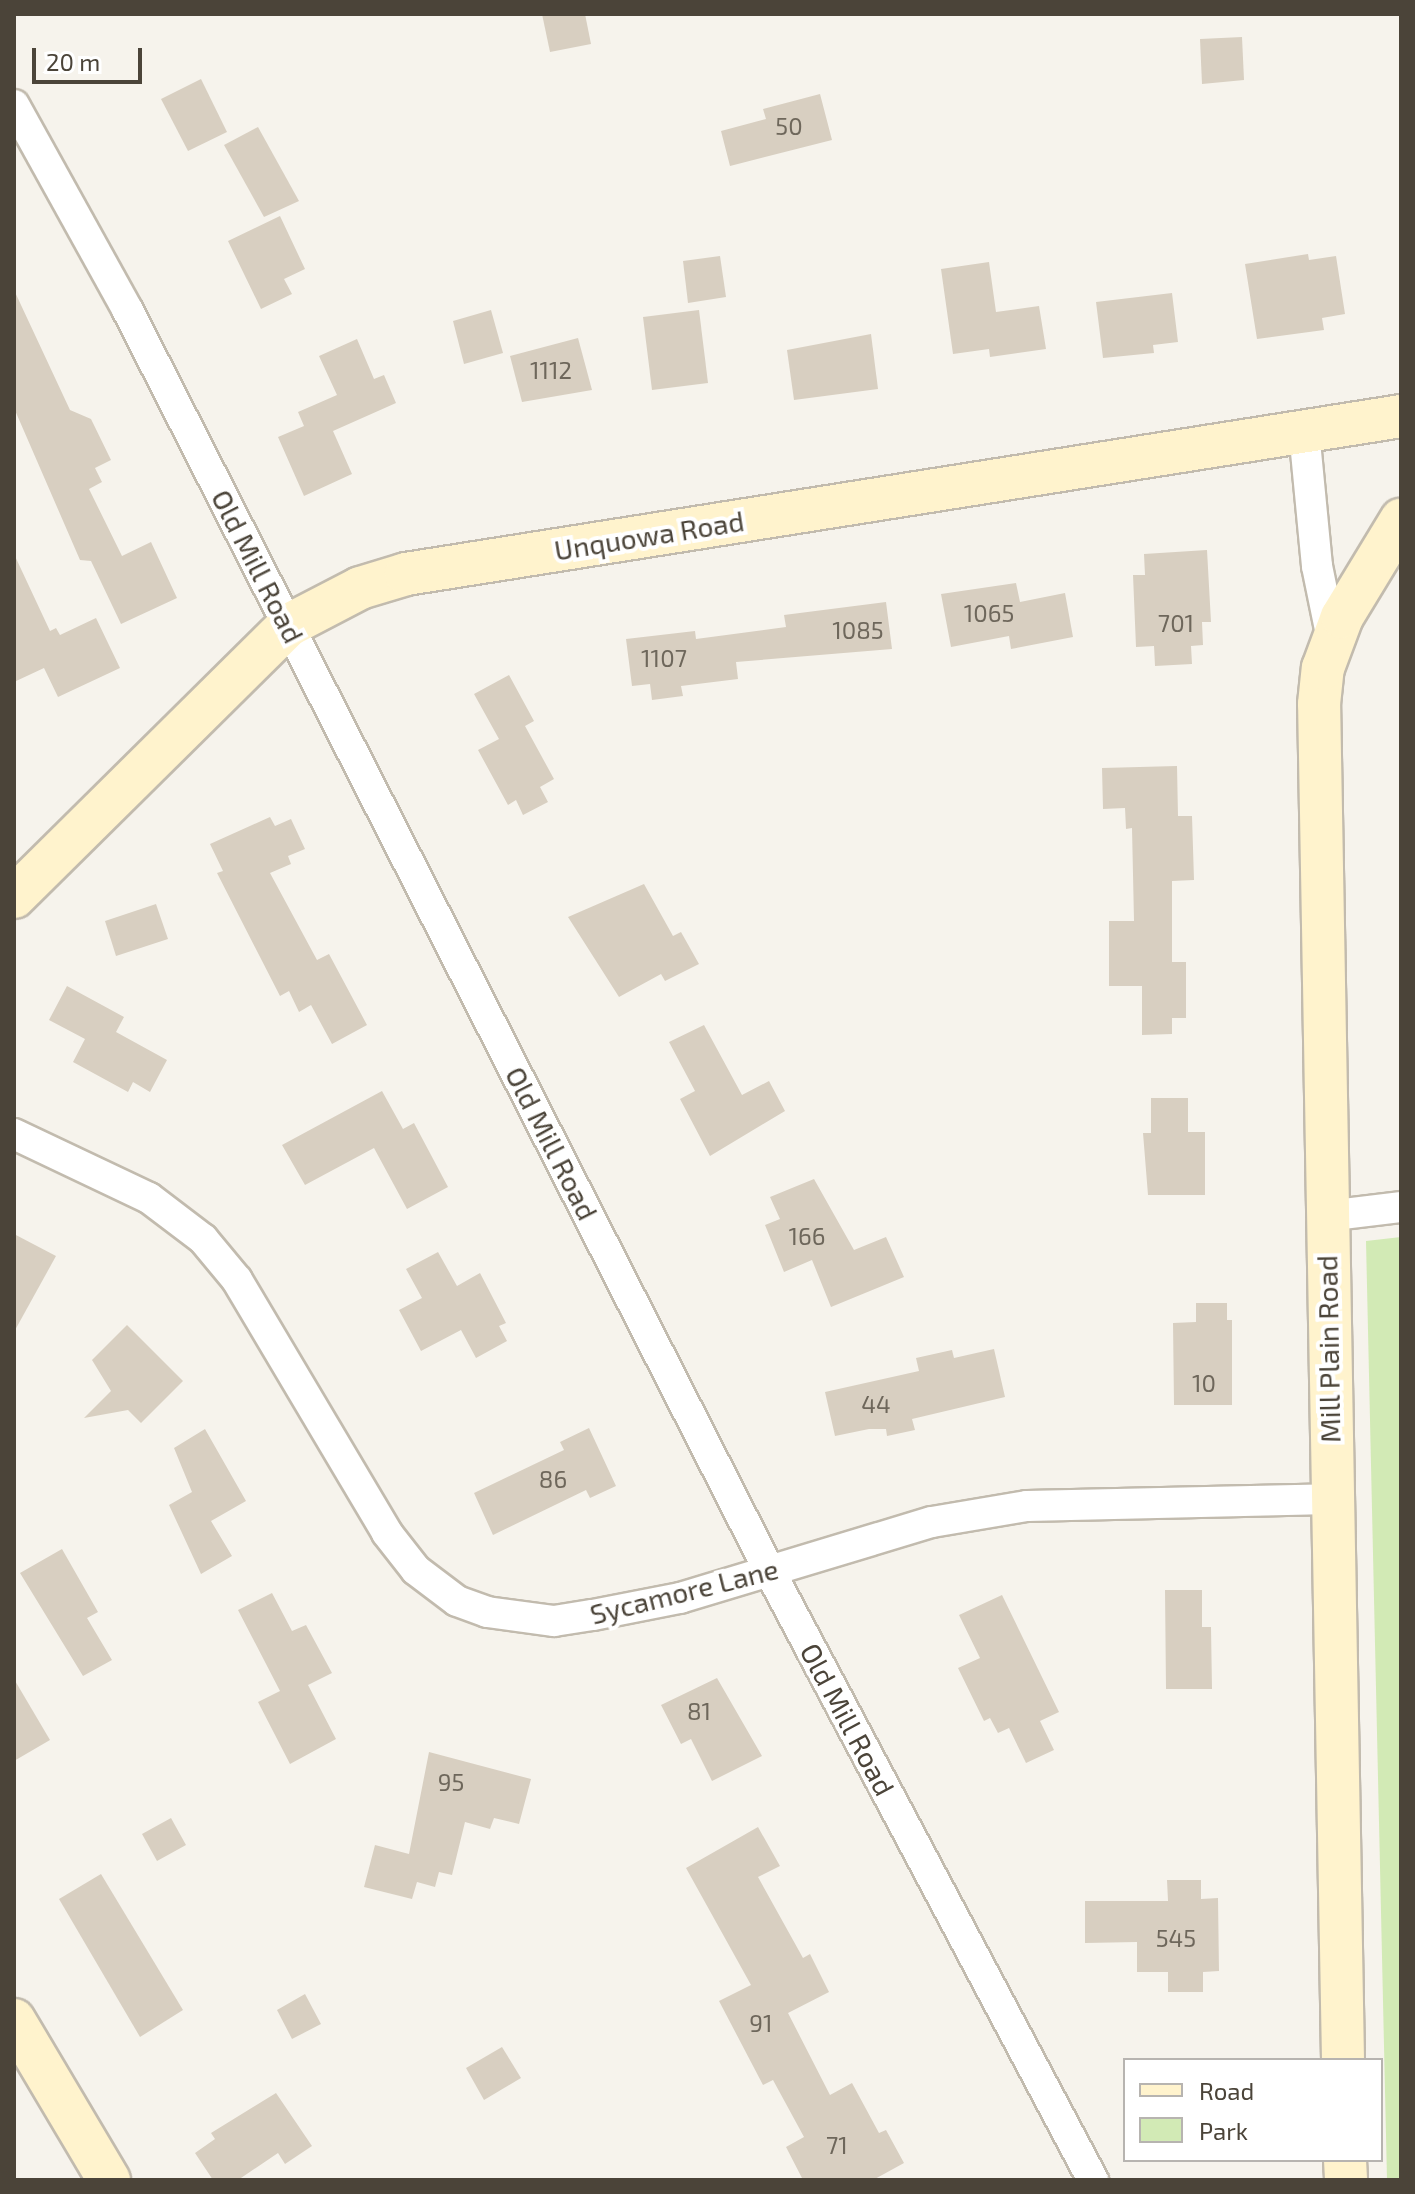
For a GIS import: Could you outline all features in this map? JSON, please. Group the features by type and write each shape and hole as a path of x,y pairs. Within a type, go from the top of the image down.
{"main road":[{"name":"Unquowa Road","path":"14,897 289,625 360,588 406,574 1401,416"},
{"name":"Mill Plain Road","path":"1343,2058 1330,1499 1319,704 1332,639 1401,520"},
{"path":"14,2020 109,2180"}],"street":[{"name":"Old Mill Road","path":"14,105 127,309 769,1570 1093,2180"},
{"name":"Mill Plain Road","path":"1304,431 1317,566 1332,639"},
{"name":"Sycamore Lane","path":"14,1134 149,1198 203,1239 237,1280 387,1533 416,1570 457,1601 487,1612 554,1621 680,1598 932,1522 1027,1506 1330,1499"},
{"path":"1326,1216 1401,1207"}],"green space":[{"path":"1401,1237 1401,2180 1387,2180 1366,1241"}],"building":[{"path":"542,14 585,14 591,44 550,52"},
{"path":"1242,37 1244,80 1202,84 1200,39"},
{"path":"201,79 227,132 188,151 161,99"},
{"path":"820,94 832,140 730,166 721,131 766,119 763,109"},
{"path":"258,127 299,201 264,217 224,145"},
{"path":"280,216 305,269 284,279 292,294 261,309 228,241"},
{"path":"1308,254 1309,260 1336,256 1345,314 1322,318 1324,330 1257,339 1245,264"},
{"path":"720,256 726,297 688,303 683,261"},
{"path":"989,262 996,312 1039,306 1046,349 990,357 989,349 953,354 941,269"},
{"path":"14,290 70,410 91,419 111,460 95,468 102,482 89,489 122,556 151,542 177,598 121,624 91,561 80,560 14,408"},
{"path":"1172,293 1178,342 1153,345 1154,353 1103,358 1096,302"},
{"path":"491,310 503,353 464,364 453,321"},
{"path":"699,310 708,383 652,390 643,317"},
{"path":"871,334 878,389 794,400 787,350"},
{"path":"578,338 592,390 522,402 510,356"},
{"path":"357,339 374,379 384,375 396,403 333,431 352,474 304,496 278,437 304,426 298,412 337,395 319,356"},
{"path":"1207,550 1211,622 1202,622 1203,645 1191,646 1192,664 1155,666 1154,646 1136,647 1133,575 1145,575 1144,554"},
{"path":"14,554 50,631 56,628 60,635 96,618 120,668 58,697 44,668 14,682"},
{"path":"1016,583 1020,602 1065,593 1073,637 1011,649 1009,636 951,647 941,594"},
{"path":"886,602 892,649 736,662 738,679 681,686 683,696 652,700 650,684 632,686 626,639 695,631 696,639 786,627 784,615"},
{"path":"509,675 534,721 525,726 554,779 540,787 548,802 523,815 516,800 508,805 478,750 499,739 474,694"},
{"path":"1177,766 1178,816 1192,816 1194,880 1172,881 1172,962 1186,962 1186,1018 1172,1018 1172,1034 1142,1035 1142,986 1109,986 1109,921 1134,921 1132,828 1126,829 1125,808 1103,809 1102,768"},
{"path":"270,817 275,826 291,819 305,849 288,856 291,864 270,873 317,960 329,954 367,1025 332,1044 311,1005 299,1012 289,991 280,996 217,873 223,871 210,844"},
{"path":"644,884 673,936 681,932 699,964 665,981 661,974 619,997 568,917"},
{"path":"156,904 168,939 116,956 105,921"},
{"path":"67,986 124,1017 116,1032 167,1060 150,1092 133,1082 128,1092 73,1062 85,1039 49,1020"},
{"path":"704,1025 742,1095 769,1081 785,1111 710,1156 680,1099 695,1091 669,1042"},
{"path":"382,1091 403,1129 414,1123 448,1187 407,1209 374,1148 305,1185 282,1145"},
{"path":"1151,1098 1188,1098 1188,1132 1205,1132 1205,1195 1148,1195 1143,1133 1151,1133"},
{"path":"814,1179 854,1250 886,1237 904,1277 831,1307 812,1260 784,1272 765,1225 780,1219 770,1197"},
{"path":"14,1234 56,1256 14,1332"},
{"path":"438,1252 457,1286 480,1273 506,1323 499,1326 507,1341 476,1358 461,1330 421,1351 399,1310 422,1298 406,1269"},
{"path":"1196,1303 1227,1303 1227,1320 1232,1320 1232,1405 1174,1405 1173,1323 1196,1322"},
{"path":"127,1325 183,1381 141,1423 128,1410 84,1418 111,1391 92,1360"},
{"path":"994,1349 1005,1397 912,1419 915,1430 887,1436 886,1429 869,1429 835,1436 825,1392 919,1371 916,1358 952,1350 954,1358"},
{"path":"589,1428 616,1486 590,1498 586,1490 493,1535 474,1493 564,1450 560,1442"},
{"path":"205,1429 246,1501 211,1521 232,1556 201,1574 169,1505 192,1492 174,1448"},
{"path":"62,1549 98,1612 87,1618 112,1660 83,1676 20,1573"},
{"path":"1165,1590 1202,1590 1202,1627 1211,1627 1212,1689 1166,1689"},
{"path":"272,1593 292,1631 306,1625 332,1673 308,1685 336,1739 290,1764 258,1702 280,1691 238,1610"},
{"path":"1002,1595 1059,1712 1040,1721 1054,1750 1026,1763 1009,1728 998,1733 990,1718 984,1721 958,1668 980,1658 959,1615"},
{"path":"717,1678 762,1756 712,1781 691,1739 681,1744 661,1705"},
{"path":"14,1679 50,1740 14,1761"},
{"path":"429,1752 531,1779 519,1824 494,1818 490,1829 465,1822 452,1875 439,1872 435,1887 417,1882 412,1899 364,1887 375,1845 409,1854"},
{"path":"171,1818 186,1845 157,1861 142,1834"},
{"path":"758,1827 780,1866 758,1877 803,1958 810,1954 829,1992 788,2013 830,2095 852,2083 879,2133 886,2130 904,2163 873,2180 803,2180 786,2147 804,2137 773,2080 763,2085 719,2001 751,1985 686,1868"},
{"path":"101,1874 183,2010 140,2037 59,1899"},
{"path":"1167,1880 1201,1880 1201,1899 1218,1898 1219,1971 1203,1972 1203,1992 1168,1992 1168,1972 1137,1972 1137,1942 1085,1943 1085,1901 1168,1901"},
{"path":"305,1994 321,2024 292,2039 277,2010"},
{"path":"502,2047 521,2078 484,2100 466,2068"},
{"path":"276,2093 312,2146 285,2164 278,2153 238,2180 213,2180 195,2153 215,2139 211,2133"}]}
